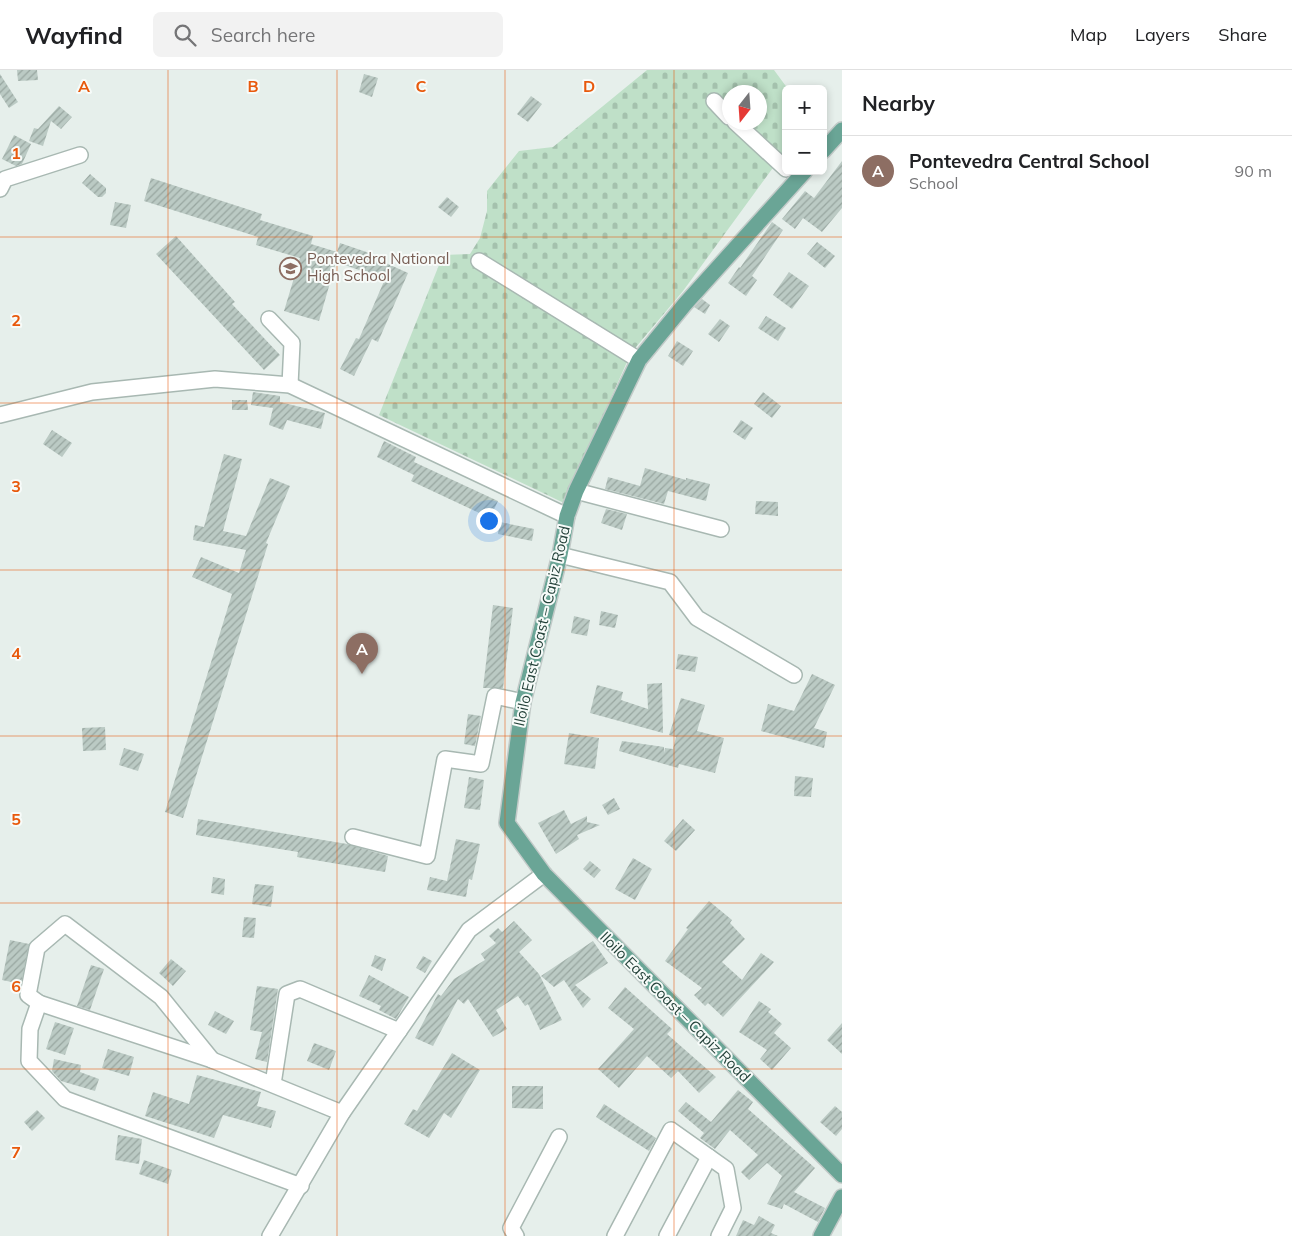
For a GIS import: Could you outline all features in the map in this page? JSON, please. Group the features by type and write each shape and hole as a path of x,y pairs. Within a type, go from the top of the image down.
{"main road":[{"path":"827,147 842,130"},
{"name":"Iloilo East Coast – Capiz Road","path":"796,175 684,304 639,360 576,491 567,516 560,555 523,702 507,823 544,874 842,1174"},
{"path":"821,1236 842,1197"}],"street":[{"path":"714,101 722,109"},
{"path":"744,130 782,165"},
{"path":"0,189 5,179 80,155"},
{"path":"479,261 639,360"},
{"path":"269,319 292,343 290,385"},
{"path":"2,410 92,392 215,379 290,385 567,516"},
{"path":"576,491 721,529"},
{"path":"560,555 670,582 697,618 794,675"},
{"path":"353,837 427,856 445,759 481,764 495,696 523,702"},
{"path":"270,1236 301,1186 342,1112 469,930 544,874"},
{"path":"212,1060 161,997 65,924 37,948 28,996 39,1003 212,1060 342,1112"},
{"path":"273,1084 287,994 300,989 399,1031"},
{"path":"39,1003 30,1029 29,1061 65,1099 301,1186"},
{"path":"615,1236 671,1130 726,1169 733,1208 719,1236"},
{"path":"516,1236 511,1228 560,1137"},
{"path":"667,1236 709,1157"}],"green space":[{"path":"647,70 774,70 785,85 782,85 782,155 683,291 631,353 564,503 379,415 443,255 470,254 480,238 487,211 487,191 519,151 553,147"}],"building":[{"path":"17,70 37,70 38,80 18,81"},
{"path":"0,74 18,102 9,108 0,94"},
{"path":"364,74 378,78 372,97 359,92"},
{"path":"531,96 542,104 528,122 517,114"},
{"path":"59,106 72,117 61,129 51,121 43,146 29,141 34,128 38,129"},
{"path":"14,135 31,144 22,164 16,166 2,159"},
{"path":"842,161 842,208 822,232 803,218 795,229 782,219 805,191 814,198"},
{"path":"90,174 106,188 106,193 102,197 98,197 82,183"},
{"path":"151,178 262,214 260,220 313,236 311,244 337,252 340,243 378,256 377,259 408,273 378,342 372,339 354,376 340,369 356,338 359,339 385,279 336,262 319,321 284,311 300,258 256,245 258,237 144,201"},
{"path":"447,197 459,207 451,217 438,207"},
{"path":"115,202 131,205 126,228 110,225"},
{"path":"772,222 783,230 752,276 757,280 746,296 728,283"},
{"path":"176,236 235,302 232,304 280,355 264,370 156,254"},
{"path":"817,242 835,256 825,268 807,254"},
{"path":"789,272 809,286 792,309 773,295"},
{"path":"702,299 710,305 705,314 694,307"},
{"path":"766,316 786,328 778,341 758,328"},
{"path":"720,319 730,326 719,342 708,334"},
{"path":"677,341 693,351 683,366 668,356"},
{"path":"253,392 280,396 280,402 325,413 321,429 287,420 283,430 269,425 273,408 251,405"},
{"path":"763,392 781,406 772,418 754,404"},
{"path":"232,400 247,400 248,410 232,410"},
{"path":"741,420 753,428 745,440 733,432"},
{"path":"52,430 72,443 62,457 43,444"},
{"path":"384,441 416,457 414,462 498,501 490,518 411,481 414,475 377,457"},
{"path":"224,454 242,459 223,531 246,536 270,478 290,486 266,543 268,544 183,818 165,812 232,594 192,577 201,557 239,573 246,550 193,540 195,525 204,527"},
{"path":"645,468 686,480 686,478 710,484 706,501 668,491 664,504 605,489 608,477 640,486"},
{"path":"756,501 778,502 778,516 755,514"},
{"path":"606,509 627,514 622,530 601,523"},
{"path":"500,522 534,529 532,541 498,534"},
{"path":"493,605 513,608 503,688 483,688"},
{"path":"601,611 618,615 615,628 599,625"},
{"path":"574,616 590,620 587,636 571,633"},
{"path":"678,654 698,657 695,672 676,669"},
{"path":"812,674 835,685 814,728 827,732 824,748 761,731 768,704 794,711"},
{"path":"662,683 663,733 590,713 597,685 623,692 621,700 648,709 647,684"},
{"path":"681,698 705,705 697,731 724,738 715,773 679,764 678,768 619,751 622,741 664,747 664,753 665,748 673,749 676,737 669,735"},
{"path":"468,714 481,716 475,746 464,744"},
{"path":"105,727 106,750 83,751 82,728"},
{"path":"569,733 599,738 595,769 564,764"},
{"path":"124,748 144,754 138,771 119,765"},
{"path":"795,776 813,778 811,797 794,796"},
{"path":"469,777 484,780 480,810 464,808"},
{"path":"614,798 620,809 608,815 602,805"},
{"path":"564,810 571,824 587,816 587,822 600,825 577,835 579,839 556,854 538,823"},
{"path":"198,819 347,844 388,856 385,872 297,857 298,852 196,835"},
{"path":"683,819 695,830 676,851 664,841"},
{"path":"456,839 480,844 472,880 469,879 466,897 427,890 430,877 447,881"},
{"path":"633,858 652,869 635,900 615,889"},
{"path":"590,861 601,870 594,878 583,869"},
{"path":"213,877 225,879 224,895 211,893"},
{"path":"255,884 274,886 271,907 252,904"},
{"path":"709,901 732,920 730,923 745,939 722,962 742,980 761,953 774,962 723,1017 708,1003 705,1006 694,995 702,988 665,961 688,929 686,928"},
{"path":"244,917 256,918 254,938 242,937"},
{"path":"514,921 532,940 519,952 539,974 562,1020 540,1030 528,1004 525,1006 518,996 496,1010 507,1029 493,1037 468,999 464,1004 458,999 433,1046 415,1038 438,994 441,996 454,979 485,960 481,954 496,943 489,936 498,928 502,932"},
{"path":"10,940 29,944 21,984 2,980"},
{"path":"593,941 608,963 575,985 591,999 583,1008 564,980 554,987 541,976"},
{"path":"375,955 386,959 382,971 371,966"},
{"path":"423,956 432,961 425,973 416,968"},
{"path":"171,959 186,971 173,986 159,973"},
{"path":"91,965 104,969 90,1010 77,1006"},
{"path":"369,975 409,997 396,1019 379,1010 381,1006 359,996"},
{"path":"257,986 278,989 267,1062 255,1059 262,1032 250,1030"},
{"path":"625,987 672,1029 667,1034 716,1077 699,1093 678,1071 671,1078 647,1056 619,1088 598,1069 634,1029 608,1008"},
{"path":"759,1001 771,1009 768,1012 782,1024 774,1033 791,1048 772,1070 760,1059 767,1050 739,1032"},
{"path":"215,1011 234,1021 226,1034 208,1025"},
{"path":"55,1022 74,1028 65,1055 46,1049"},
{"path":"842,1023 842,1054 827,1040"},
{"path":"314,1043 336,1051 329,1070 307,1061"},
{"path":"108,1049 134,1057 129,1076 102,1068"},
{"path":"452,1053 480,1070 451,1118 444,1113 429,1138 404,1124 413,1109 417,1111"},
{"path":"54,1059 81,1065 80,1072 99,1079 95,1091 61,1081 52,1071"},
{"path":"197,1075 261,1092 257,1106 276,1111 271,1128 223,1115 214,1138 145,1116 153,1092 189,1104"},
{"path":"512,1086 543,1086 543,1109 512,1108"},
{"path":"738,1090 753,1102 748,1109 815,1168 794,1192 825,1208 818,1222 784,1204 782,1209 767,1204 782,1176 767,1163 749,1180 741,1172 758,1155 730,1130 715,1149 700,1138 704,1133 678,1111 686,1102 711,1122"},
{"path":"604,1104 656,1138 649,1151 596,1117"},
{"path":"835,1106 842,1112 842,1129 836,1136 820,1122"},
{"path":"37,1110 45,1118 32,1131 24,1122"},
{"path":"118,1135 142,1139 139,1164 115,1160"},
{"path":"144,1160 172,1170 168,1184 139,1174"},
{"path":"759,1216 775,1225 771,1233 778,1236 736,1236 743,1220 754,1225"}],"place":[{"name":"Pontevedra National High School","path":"291,268"},
{"name":"Pontevedra Central School","path":"362,674"}]}
